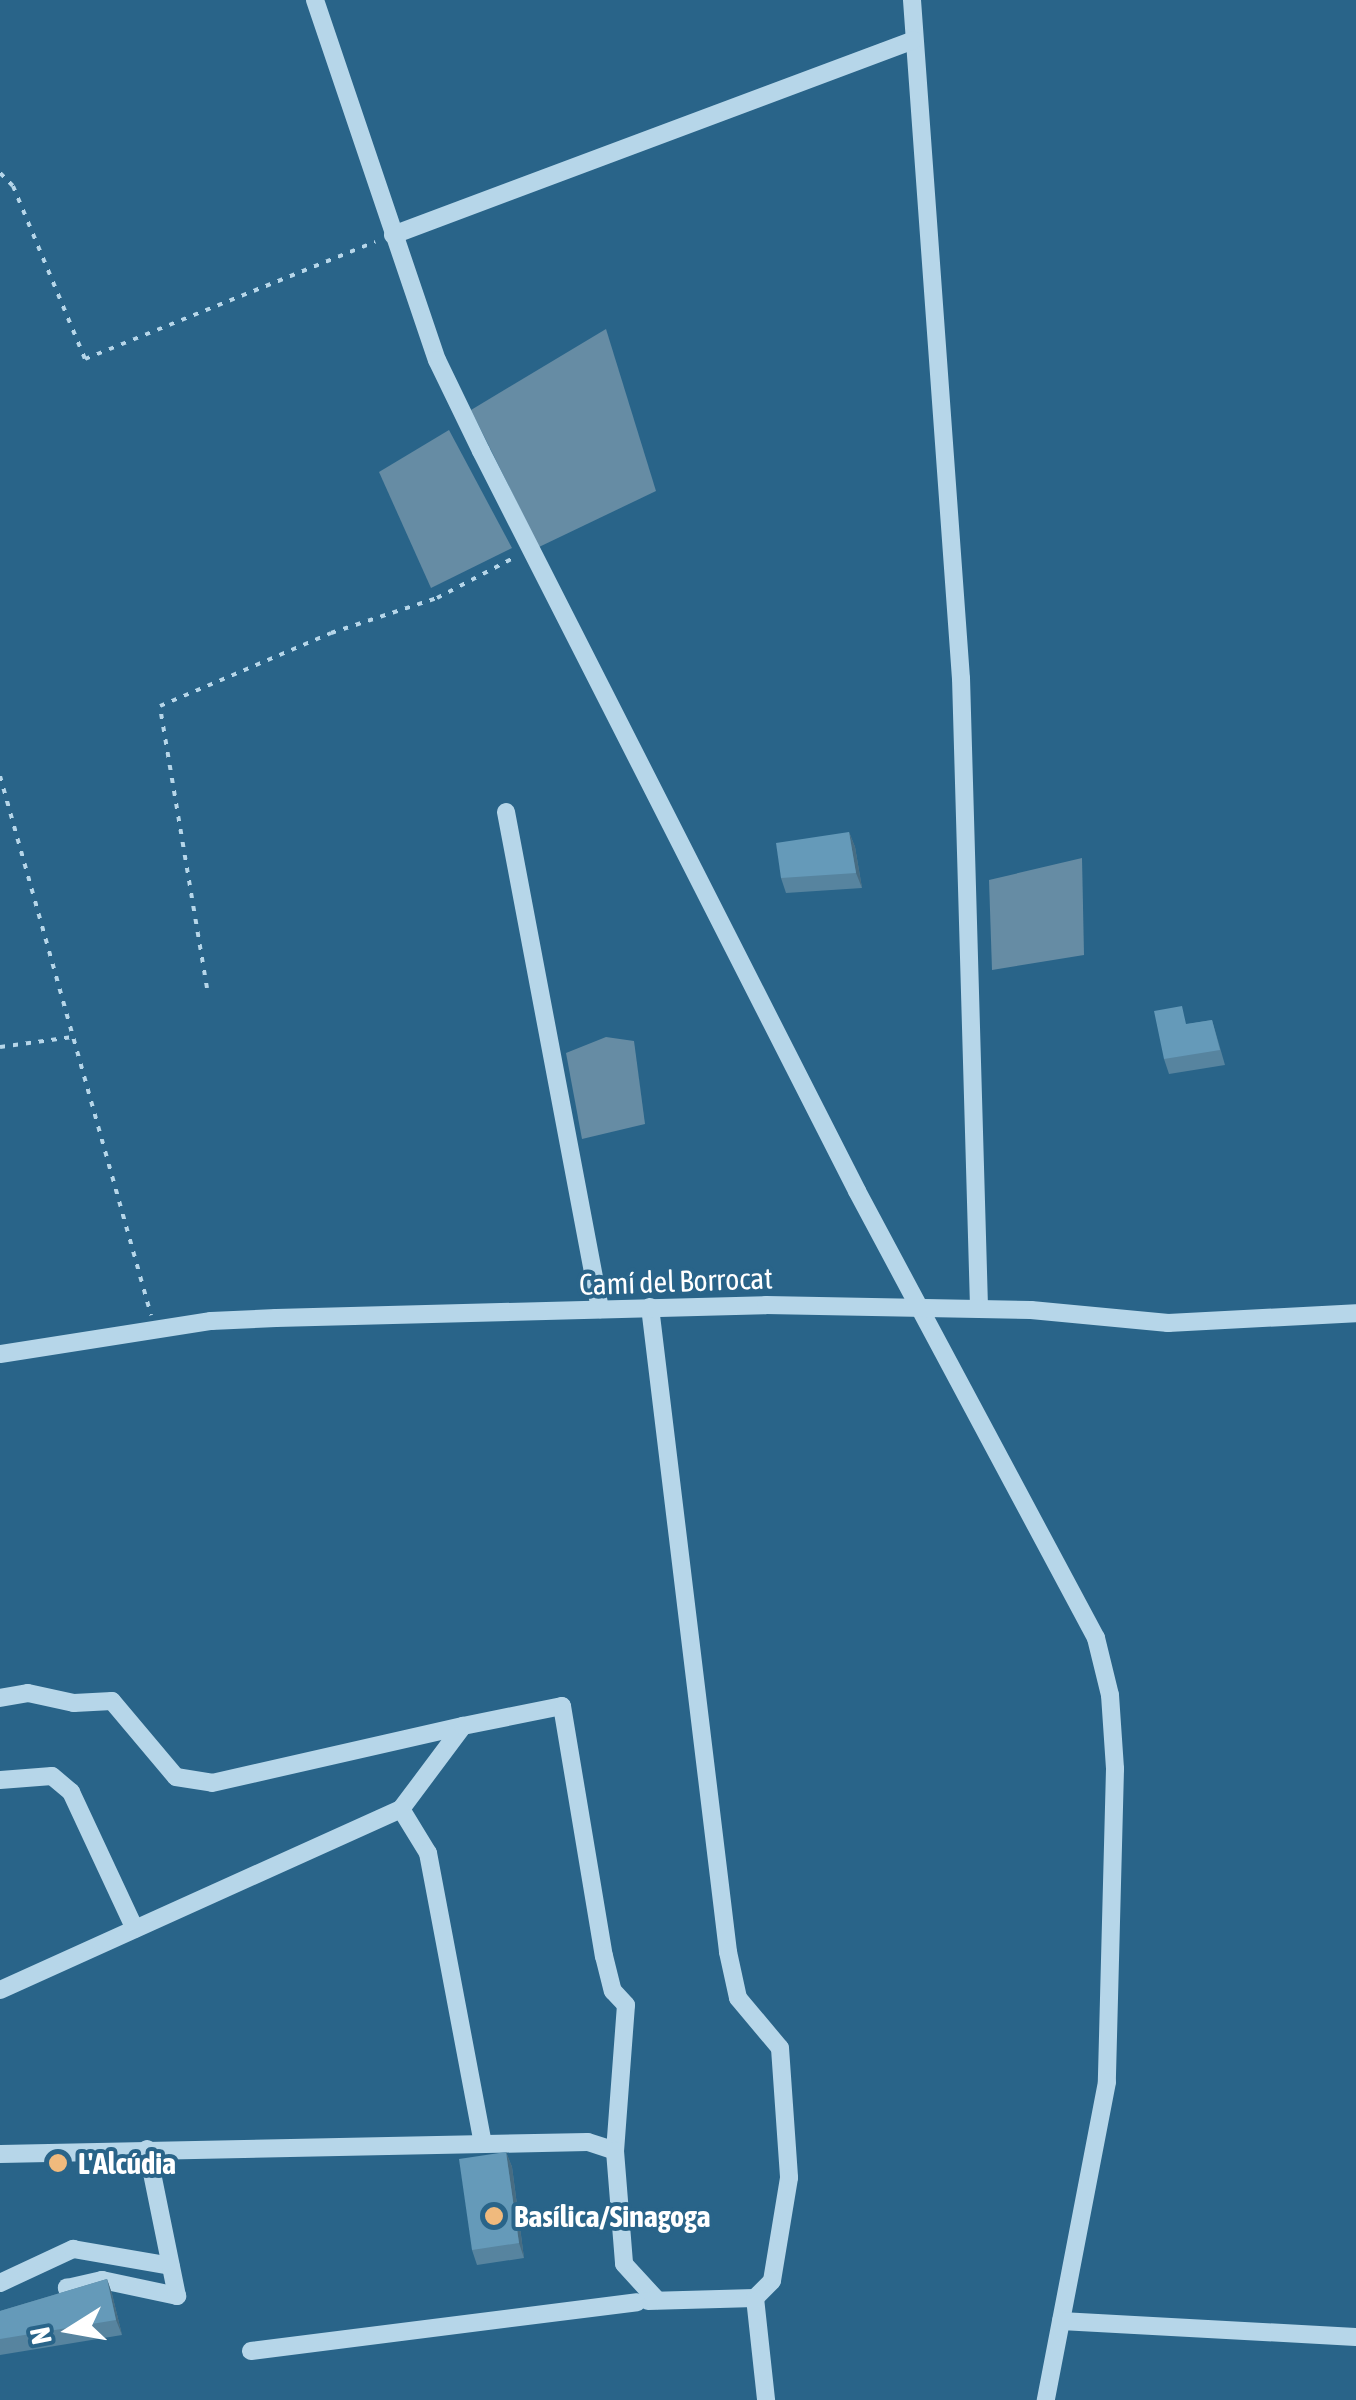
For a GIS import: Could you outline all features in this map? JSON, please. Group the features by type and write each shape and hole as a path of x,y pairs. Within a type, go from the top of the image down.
{"street":[{"path":"316,0 438,360 528,550 849,1174 924,1306 1096,1638 1110,1695 1115,1770 1106,2082 1046,2400"},
{"path":"912,0 961,678 979,1308"},
{"path":"394,235 914,40"},
{"path":"506,812 600,1309"},
{"name":"Camí del Borrocat","path":"0,1354 228,1320 650,1307 924,1306 1168,1323 1356,1313"},
{"path":"251,2351 645,2301 756,2298 772,2281 789,2178 780,2048 738,1998 728,1952 650,1307"},
{"path":"0,1698 28,1693 74,1703 112,1701 176,1777 212,1783 562,1706 604,1956 613,1991 626,2005 615,2150 624,2264 645,2301"},
{"path":"0,1990 400,1810 463,1726"},
{"path":"0,1780 52,1776 72,1792 135,1929"},
{"path":"400,1810 428,1852 483,2143"},
{"path":"0,2154 588,2142 615,2150"},
{"path":"70,2303 67,2288 102,2280 177,2296 147,2149"},
{"path":"0,2283 73,2249 171,2266"},
{"path":"756,2298 766,2400"},
{"path":"1061,2320 1356,2337"}],"path":[{"path":"0,173 13,186 84,359 394,235"},
{"path":"208,988 160,706 331,633 436,598 528,550"},
{"path":"0,776 156,1329"},
{"path":"0,1048 72,1036"}],"water":[{"path":"606,329 656,491 539,547 471,410"},
{"path":"449,430 512,548 431,588 379,472"},
{"path":"1082,858 1084,955 992,970 989,880"},
{"path":"606,1037 634,1041 645,1124 582,1139 566,1053"}],"building":[{"path":"849,832 856,873 781,878 776,843"},
{"path":"1182,1006 1186,1024 1212,1020 1220,1050 1164,1059 1154,1011"},
{"name":"Basílica/Sinagoga","path":"506,2152 519,2243 472,2250 459,2159"},
{"path":"107,2279 116,2320 0,2339 0,2311"}],"place":[{"name":"L'Alcúdia","path":"58,2163"},
{"name":"Basílica/Sinagoga","path":"494,2216"}]}
